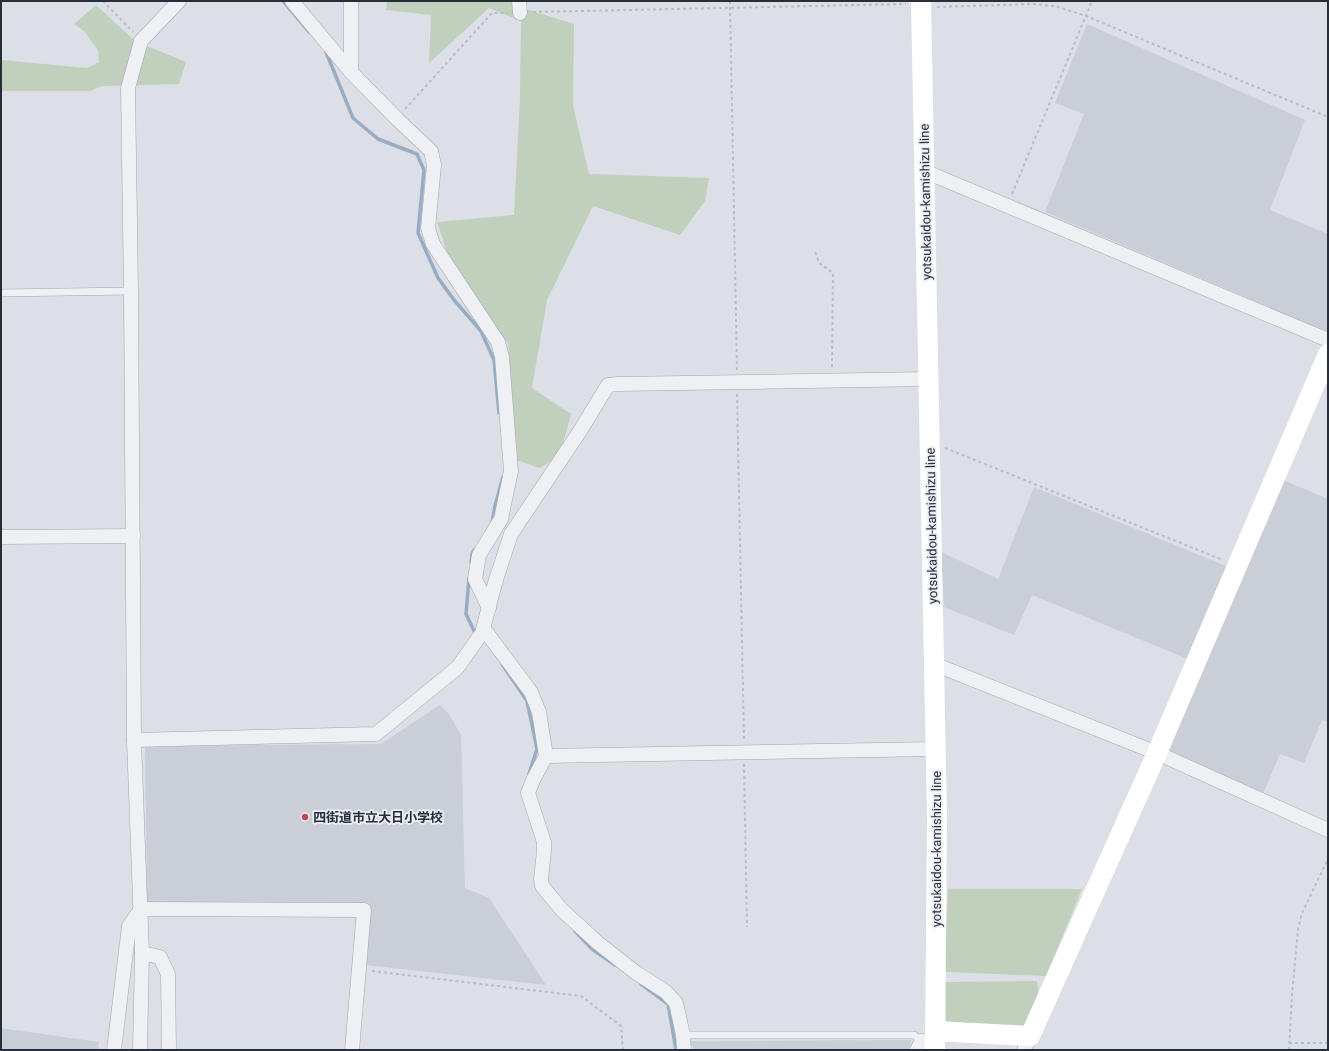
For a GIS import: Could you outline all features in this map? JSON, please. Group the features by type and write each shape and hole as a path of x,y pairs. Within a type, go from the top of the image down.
{"main road":[{"name":"yotsukaidou-kamishizu line","path":"921,4 938,862 929,1043"},
{"path":"929,1043 1027,1043 1156,752 1328,354"}],"street":[{"path":"140,1050 142,953 134,740 128,88 141,41 179,1"},
{"path":"292,1 351,72 431,151 434,165 428,228 433,244 498,342 502,357 511,471 501,519 479,555 475,579 489,608"},
{"path":"351,1 351,72"},
{"path":"924,171 1328,340"},
{"path":"134,740 376,734 457,668 483,631 511,534 580,431 608,385 928,379"},
{"path":"1,537 133,536"},
{"path":"483,631 531,692 539,712 546,756 528,793 544,842 541,879 542,886 562,910 598,943 635,972 666,992 676,1004 683,1035 684,1050"},
{"path":"934,664 1156,752 1328,830"},
{"path":"546,756 936,750"},
{"path":"141,909 364,910 352,1050"},
{"path":"114,1050 129,926 141,909"},
{"path":"142,953 160,957 168,974 169,1050"}],"lane":[{"path":"1,293 131,291"},
{"path":"683,1035 914,1035 929,1043"}],"path":[{"path":"103,1 141,41"},
{"path":"730,1 747,927"},
{"path":"1006,205 1092,1"},
{"path":"397,119 492,13 520,7 730,8 921,4 1032,4 1055,6 1086,16 1328,117"},
{"path":"815,252 819,263 833,273 832,380"},
{"path":"929,442 1237,566"},
{"path":"1289,1050 1298,929 1302,913 1328,859"},
{"path":"359,970 581,996 621,1026 623,1050"},
{"path":"1289,1043 1328,1043"}],"shaded area":[{"path":"1087,24 1305,120 1270,210 1328,234 1328,332 1045,212 1084,114 1055,103"},
{"path":"1283,480 1328,499 1328,722 1322,720 1304,763 1280,754 1262,796 1165,752"},
{"path":"1034,487 1228,567 1188,659 1032,595 1014,635 944,607 941,552 998,579"},
{"name":"四街道市立大日小学校","path":"440,705 449,714 461,735 465,888 489,898 546,985 365,965 369,903 147,904 145,746 381,744"},
{"path":"1,1028 99,1042 98,1050 1,1050"},
{"path":"911,1040 909,1050 695,1050 689,1041"}],"green space":[{"path":"387,1 512,1 513,5 574,24 573,105 589,174 709,178 705,201 680,235 593,206 547,300 532,388 571,414 563,443 553,460 540,468 516,460 508,343 455,276 437,222 514,215 520,98 521,21 489,8 429,63 431,15 386,10"},
{"path":"96,5 135,41 186,62 179,84 102,86 90,91 1,91 1,60 87,68 99,62 98,50 84,31 74,24"},
{"path":"948,889 1082,889 1046,976 945,972"},
{"path":"1037,981 1040,1003 1028,1027 946,1024 945,982"}],"waterway":[{"path":"283,1 309,32"},
{"path":"326,52 353,118 378,139 417,154 424,170 418,233 438,278 454,300 481,331 494,360 499,413"},
{"path":"492,523 503,477"},
{"path":"471,563 474,550"},
{"path":"469,578 466,614 476,635"},
{"path":"502,664 527,701 537,749 529,774"},
{"path":"575,931 592,949 615,965"},
{"path":"641,984 668,1004 676,1050"}],"place":[{"name":"四街道市立大日小学校","path":"305,817"}]}
